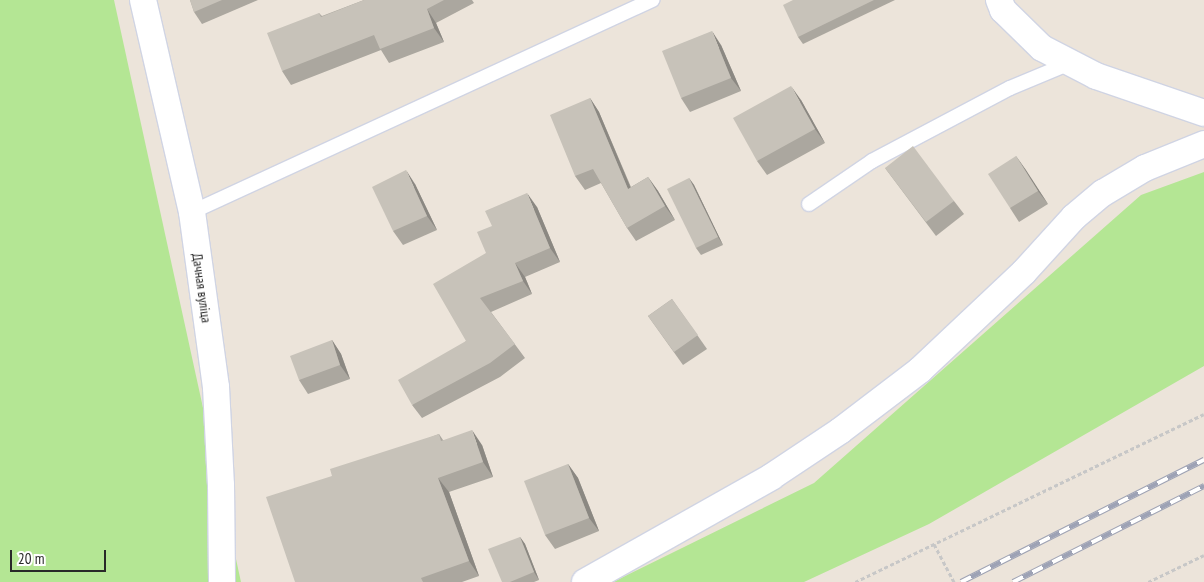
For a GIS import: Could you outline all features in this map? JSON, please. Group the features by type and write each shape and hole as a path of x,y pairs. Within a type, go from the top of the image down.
{"street":[{"name":"Дачная вуліца","path":"143,0 192,212 216,387 221,484 222,582"},
{"path":"999,0 1003,10 1042,48 1096,76 1204,113"},
{"path":"585,582 771,477 840,432 920,370 1024,272 1074,217 1103,193 1145,168 1204,144"}],"lane":[{"path":"192,212 652,0"},
{"path":"809,204 872,161 1010,88 1070,63"}],"path":[{"path":"856,582 1204,414"},
{"path":"934,544 954,582"},
{"path":"1148,582 1204,554"}],"green space":[{"path":"0,0 114,0 241,582 0,582"},
{"path":"1204,172 1204,366 929,524 804,582 613,582 814,483 1141,195"}],"building":[{"path":"190,0 222,0 194,12"},
{"path":"364,0 444,0 427,9 434,28 380,49 374,35 282,71 267,33 319,13 321,17"},
{"path":"793,0 874,0 798,37 783,5"},
{"path":"712,31 731,78 681,98 662,51"},
{"path":"791,86 815,129 757,161 733,118"},
{"path":"590,98 628,189 648,177 665,206 627,228 593,169 575,176 550,115"},
{"path":"913,146 954,201 926,222 885,168"},
{"path":"1016,156 1038,191 1010,208 988,174"},
{"path":"406,170 427,216 393,231 372,187"},
{"path":"689,178 718,237 696,248 667,189"},
{"path":"527,193 550,248 515,263 523,281 480,298 515,344 490,363 412,405 398,380 466,341 433,284 486,253 477,232 492,226 485,211"},
{"path":"672,299 698,335 674,352 648,316"},
{"path":"332,340 340,365 299,380 290,356"},
{"path":"472,430 483,462 438,478 469,561 421,578 423,582 295,582 266,497 332,476 330,469 439,434 441,441"},
{"path":"568,464 589,518 545,535 524,481"},
{"path":"520,537 534,572 510,582 502,582 488,549"}],"railway":[{"path":"961,582 1204,460"},
{"path":"1013,582 1204,486"}]}
